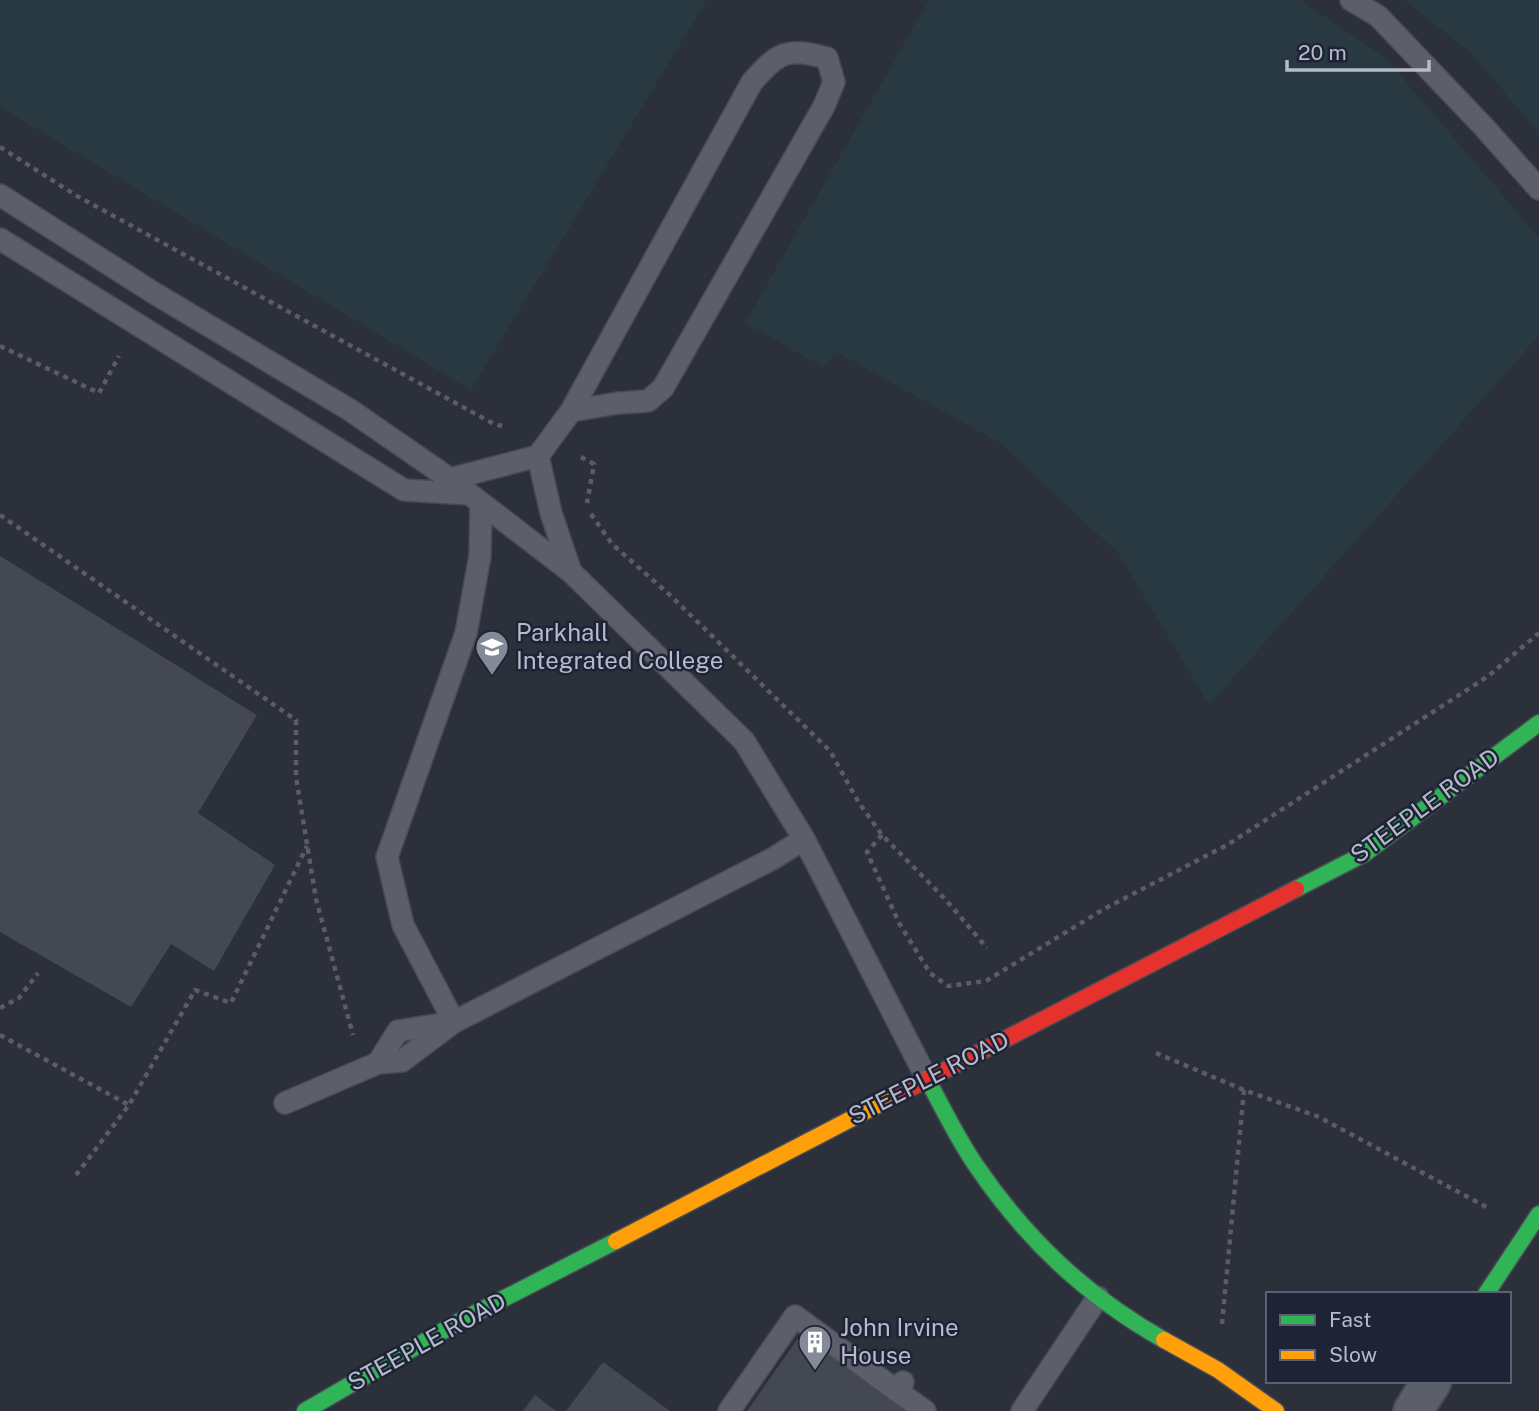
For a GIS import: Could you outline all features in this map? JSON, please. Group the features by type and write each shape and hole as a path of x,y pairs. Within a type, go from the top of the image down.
{"street":[{"name":"STEEPLE ROAD","path":"305,1411 460,1321 1364,854 1539,723"},
{"path":"927,1079 976,1166 1027,1234 1061,1267 1098,1297 1157,1336 1218,1370 1276,1411"},
{"path":"1487,1292 1539,1214"},
{"path":"1413,1411 1431,1383"}],"lane":[{"path":"1352,0 1378,16 1539,189"},
{"path":"450,479 538,456 571,411 752,82 774,58 800,51 827,58 834,82 824,106 663,388 648,401 571,411"},
{"path":"0,195 154,293 350,410 450,479 571,572 744,741 804,839 927,1079"},
{"path":"0,239 404,490 475,499"},
{"path":"538,456 551,513 571,572"},
{"path":"454,1022 403,925 387,857 466,633 480,556 475,499"},
{"path":"285,1103 370,1066 398,1031 454,1022 774,858 804,839"},
{"path":"1022,1411 1098,1297"},
{"path":"729,1411 795,1316 900,1387 925,1411"}],"path":[{"path":"0,346 99,393 137,324"},
{"path":"0,515 296,720 296,777 316,899 370,1066"},
{"path":"882,835 867,852 899,923 930,973 948,986 986,981 1104,909 1227,845 1487,677 1539,633"},
{"path":"76,1175 129,1105 195,990 231,1003 307,846"},
{"path":"0,1008 19,998 38,973"},
{"path":"0,1035 129,1105"},
{"path":"1156,1053 1244,1090 1320,1116 1528,1230"},
{"path":"1218,1370 1244,1090"}],"shaded area":[{"path":"0,0 707,0 471,390 0,107"},
{"path":"929,0 1300,0 1386,58 1539,238 1539,336 1209,705 1118,553 1000,443 836,352 823,367 745,323"},
{"path":"1404,0 1539,0 1539,133 1471,53"}],"building":[{"path":"0,556 257,715 198,813 275,865 214,971 171,944 131,1007 0,932"},
{"name":"John Irvine House","path":"801,1334 911,1411 747,1411"},
{"path":"603,1362 670,1411 566,1411"},
{"path":"535,1395 556,1411 523,1411"}],"traffic: fast":[{"path":"1296,889 1364,854 1539,723"},
{"path":"927,1079 977,1167 1016,1219 1084,1285 1109,1305 1164,1340"},
{"path":"1487,1292 1539,1214"},
{"path":"305,1411 460,1321 616,1241"}],"traffic: slow":[{"path":"616,1241 897,1095"},
{"path":"1164,1340 1218,1370 1276,1411"}],"traffic: jam":[{"path":"897,1095 1296,889"}],"place":[{"name":"Parkhall Integrated College","path":"492,677"},
{"name":"John Irvine House","path":"815,1372"}]}
